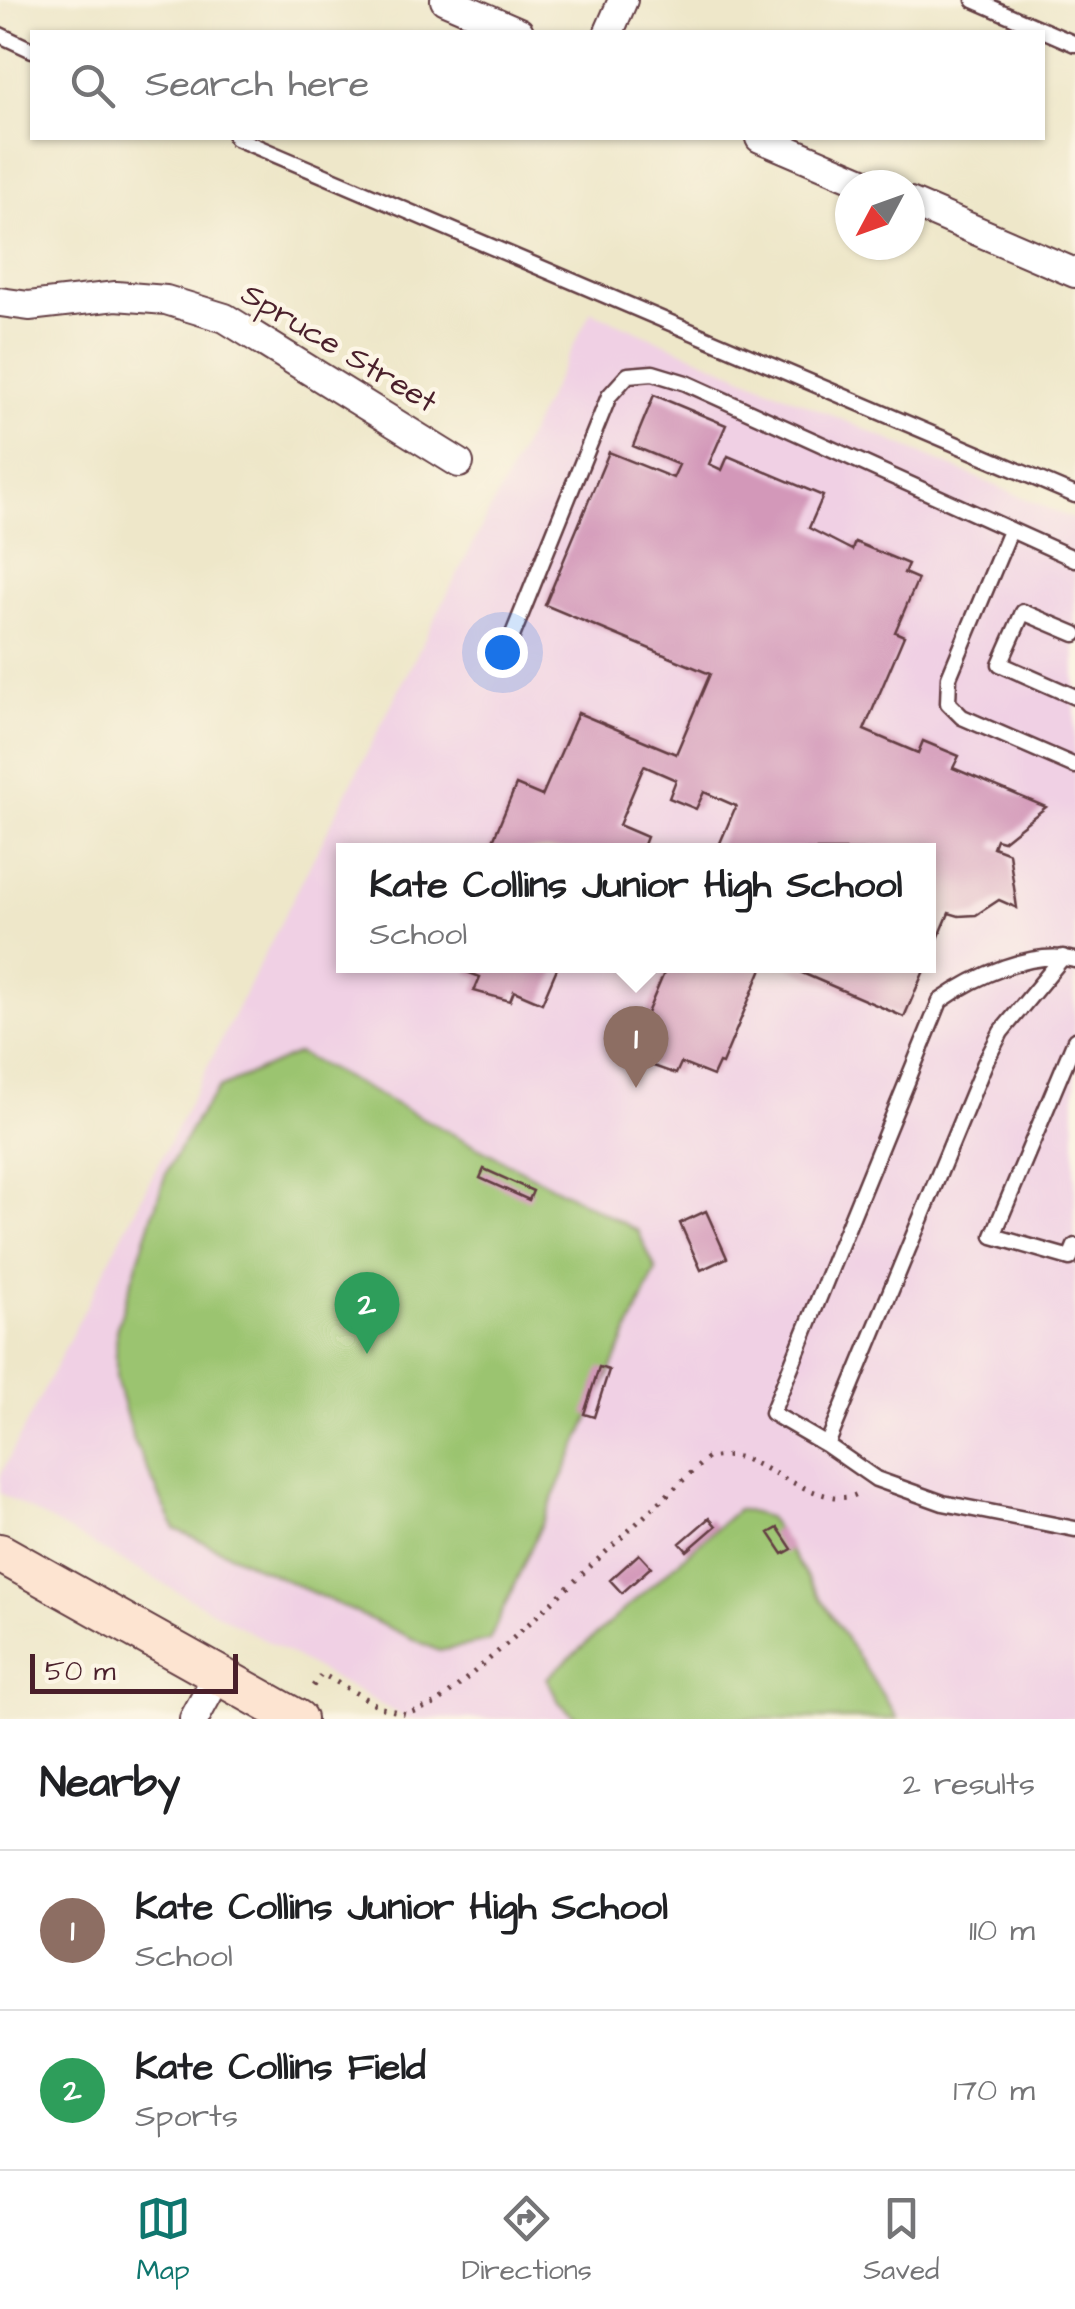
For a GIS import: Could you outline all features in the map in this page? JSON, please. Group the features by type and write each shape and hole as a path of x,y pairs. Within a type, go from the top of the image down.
{"main road":[{"path":"0,1552 218,1675 305,1703"}],"street":[{"path":"445,0 514,30"},
{"path":"610,30 623,0"},
{"path":"765,140 835,170"},
{"path":"925,209 1075,274"},
{"name":"Spruce Street","path":"0,302 28,306 116,296 166,300 203,309 225,318 460,463"},
{"path":"194,1719 218,1675"}],"lane":[{"path":"974,0 1043,30"},
{"path":"1045,31 1075,44"},
{"path":"0,36 30,49"},
{"path":"241,140 1075,495"},
{"path":"503,659 609,396 628,375 653,373 686,384 1075,559"},
{"path":"1010,531 949,678 948,702 962,717 1075,766"},
{"path":"1075,634 1023,612 1000,664 1075,697"},
{"path":"827,1445 985,1063 1001,1032 1069,958"},
{"path":"1069,958 994,969 940,1001 772,1413 876,1479 943,1503 1075,1528"},
{"path":"1075,1040 992,1236 1070,1258 1075,1246"}],"path":[{"path":"305,1703 322,1674 382,1708 406,1714 438,1702 510,1642 707,1458 736,1456 836,1499 855,1496 876,1479"}],"shaded area":[{"path":"591,311 1075,520 1075,1719 407,1719 0,1493 0,1476"}],"green space":[{"path":"298,1053 638,1231 656,1270 489,1641 439,1651 175,1529 133,1439 116,1379 116,1330 166,1173 219,1088"},
{"path":"738,1509 768,1517 898,1719 577,1719 559,1702 547,1678"}],"building":[{"path":"654,395 726,425 709,464 722,470 728,456 823,496 809,528 852,550 855,542 908,564 904,573 918,579 895,632 904,636 864,730 918,753 923,741 959,756 953,768 1046,807 1003,841 996,839 993,847 1009,853 1017,908 999,900 976,915 949,913 936,944 936,843 720,843 736,806 704,792 696,809 669,798 676,780 644,766 619,825 647,837 645,843 492,843 516,785 542,796 578,713 676,754 710,674 545,605 609,452 673,478 679,465 633,446"},
{"path":"470,973 555,973 542,1003 514,991 510,1001 474,991 480,977"},
{"path":"664,973 760,973 722,1064 713,1076 681,1063 676,1074 642,1062 647,1049 634,1044"},
{"path":"802,973 923,973 904,1017"},
{"path":"484,1169 533,1191 529,1200 480,1178"},
{"path":"706,1211 727,1258 701,1270 680,1223"},
{"path":"599,1367 609,1370 594,1417 584,1414"},
{"path":"709,1518 716,1526 687,1551 680,1543"},
{"path":"778,1528 792,1549 783,1554 769,1533"},
{"path":"639,1554 651,1567 622,1593 610,1580"}],"place":[{"name":"Kate Collins Junior High School","path":"636,1088"},
{"name":"Kate Collins Field","path":"367,1354"}]}
